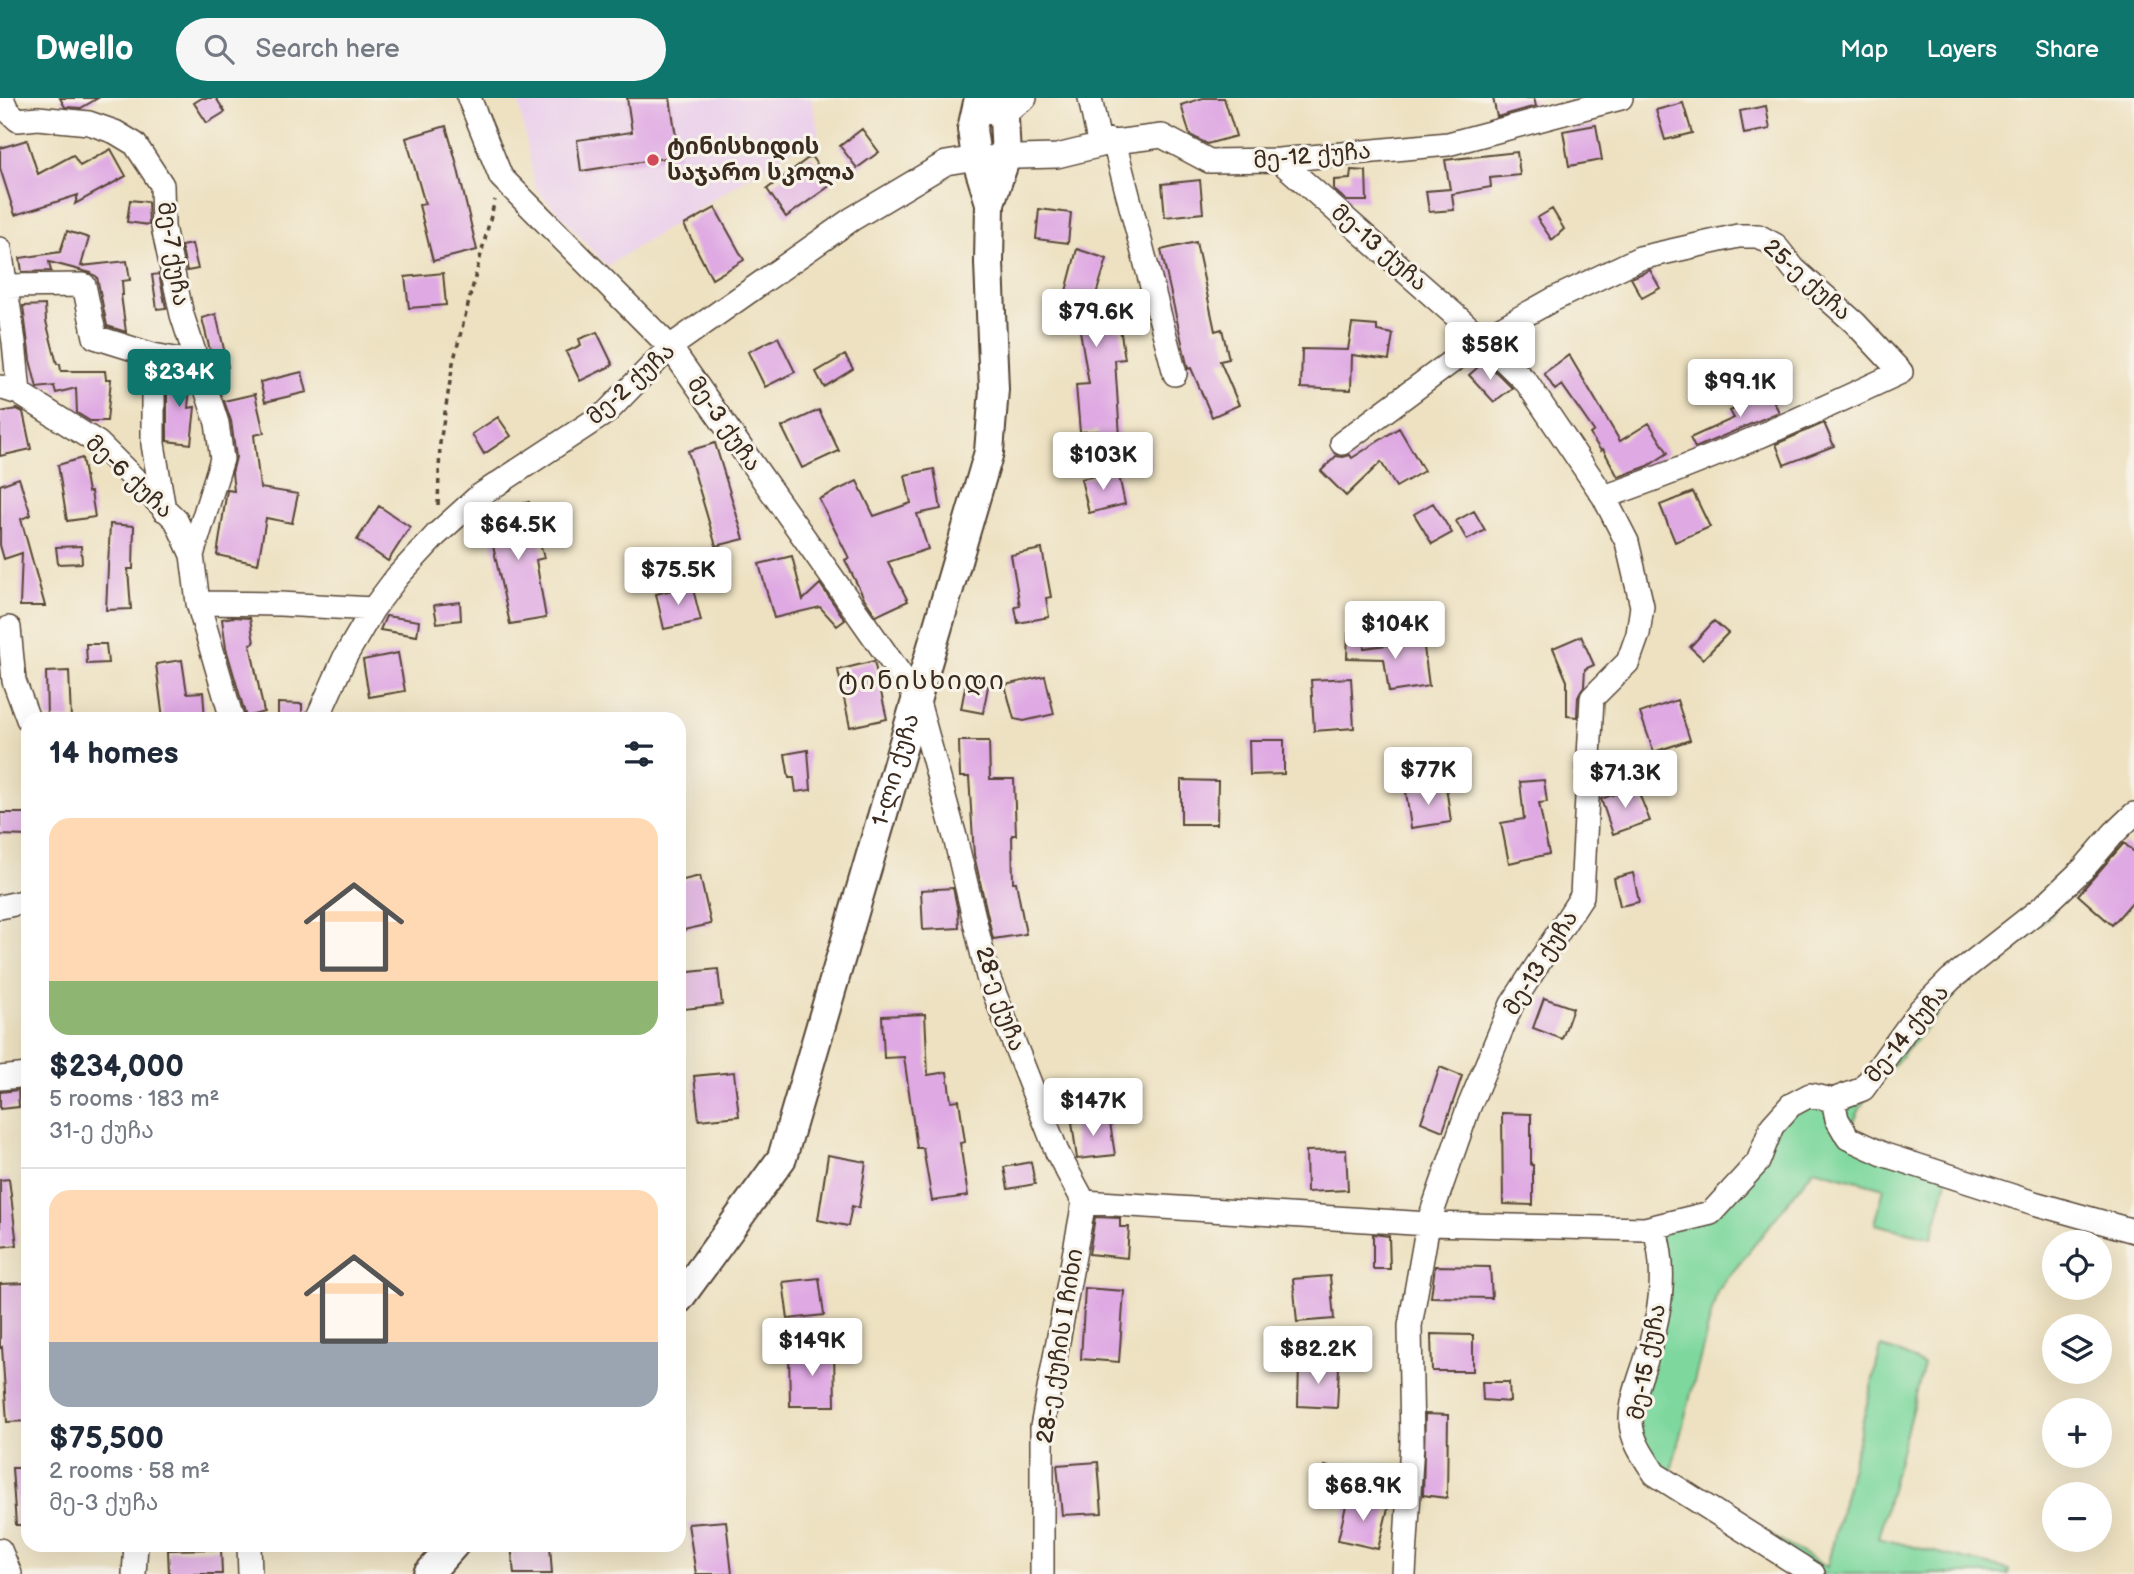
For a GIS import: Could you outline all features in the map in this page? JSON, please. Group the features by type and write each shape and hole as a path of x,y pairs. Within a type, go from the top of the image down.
{"main road":[{"name":"1-ლი ქუჩა","path":"686,1288 782,1158 989,452 994,390 989,263 990,203 1006,157 1011,103"},
{"name":"1-ლი ქუჩა","path":"976,113 976,158 990,203"},
{"path":"428,1574 448,1552"}],"street":[{"name":"მე-7 ქუჩა","path":"2,98 7,110 18,120 38,118 89,123 115,132 135,144 162,185 163,227 182,315 217,423 222,459 192,555"},
{"name":"მე-3 ქუჩა","path":"469,98 501,177 670,347 916,698"},
{"path":"1090,98 1098,137 1114,142 1175,374"},
{"name":"მე-12 ქუჩა","path":"946,163 976,158 1057,156 1114,142 1163,136 1209,161 1279,160 1448,144 1621,98"},
{"path":"946,163 976,113 1011,103"},
{"name":"მე-13 ქუჩა","path":"1279,160 1482,339 1527,383 1604,497 1627,542 1643,606 1638,634 1628,662 1592,698 1582,896 1512,1004 1468,1109 1428,1224 1410,1326 1412,1443 1404,1574"},
{"name":"მე-2 ქუჩა","path":"320,712 345,657 373,609 397,577 436,535 479,495 607,412 670,347 852,219 946,163"},
{"name":"25-ე ქუჩა","path":"1342,443 1482,339 1552,300 1640,258 1738,236 1758,236 1775,245 1794,269 1855,323 1901,372 1702,462 1604,497"},
{"path":"0,249 14,342 9,390"},
{"path":"5,286 84,285 95,337 153,355 197,363"},
{"path":"153,355 153,444 164,510"},
{"name":"მე-6 ქუჩა","path":"9,390 98,443 176,520 192,555 198,603 230,712"},
{"path":"198,603 373,609"},
{"path":"9,628 7,681 24,712"},
{"name":"28-ე ქუჩა","path":"916,698 955,837 988,977 1057,1152 1084,1202"},
{"name":"მე-14 ქუჩა","path":"1428,1224 1645,1229 1711,1213 1758,1163 1772,1126 1791,1105 1810,1095 1833,1100 1863,1089 1920,1010 1943,986 2045,905 2134,814"},
{"path":"0,907 21,902"},
{"path":"0,1079 21,1076"},
{"path":"1833,1100 1837,1119 1848,1138 1885,1155 2034,1203 2134,1231"},
{"path":"1084,1202 1428,1224"},
{"name":"28-ე ქუჩის I ჩიხი","path":"1042,1574 1042,1427 1084,1202"},
{"name":"მე-15 ქუჩა","path":"1654,1227 1661,1249 1663,1278 1654,1332 1631,1423 1639,1450 1655,1475 1813,1574"},
{"path":"0,1550 10,1574"},
{"path":"134,1574 136,1552"},
{"path":"249,1552 250,1574"}],"path":[{"path":"436,535 440,443 453,363 501,177"}],"shaded area":[{"name":"ტინისხიდის საჯარო სკოლა","path":"518,98 811,98 819,133 607,266 535,187"}],"green space":[{"path":"2045,905 2053,913 1960,989 1866,1097 1851,1127 1948,1176 1932,1238 1875,1224 1884,1188 1814,1169 1717,1292 1671,1471 1768,1534 1827,1567 1881,1347 1901,1353 1924,1365 1878,1538 2009,1570 2008,1574 1813,1574 1639,1450 1638,1386 1654,1332 1654,1227 1711,1213 1791,1105 1847,1097 1920,1010"}],"building":[{"path":"60,98 98,98 81,108 65,107"},
{"path":"202,98 216,98 225,112 207,123 194,103"},
{"path":"627,98 670,98 679,156 581,171 577,140 632,132"},
{"path":"1203,98 1224,98 1236,136 1207,144 1190,135 1181,105"},
{"path":"1493,98 1534,98 1536,106 1497,117"},
{"path":"1683,103 1692,133 1665,140 1656,110"},
{"path":"1766,106 1770,129 1744,134 1740,111"},
{"path":"1596,125 1602,160 1569,166 1563,131"},
{"path":"446,126 477,250 433,261 419,205 425,204 406,138"},
{"path":"862,129 879,152 857,168 840,146"},
{"path":"27,140 38,174 73,155 80,166 111,149 126,176 75,204 78,195 15,215 0,168 0,148"},
{"path":"1517,152 1520,175 1490,178 1491,187 1452,194 1454,210 1429,212 1426,191 1450,189 1445,160"},
{"path":"811,156 831,185 786,217 767,189"},
{"path":"1351,170 1366,171 1367,201 1347,201 1334,190 1334,180 1350,179"},
{"path":"1200,180 1203,213 1165,217 1162,184"},
{"path":"130,200 148,202 149,225 127,222"},
{"path":"715,208 744,260 712,279 684,225"},
{"path":"1039,209 1071,213 1068,243 1036,239"},
{"path":"1552,209 1564,229 1552,240 1537,218"},
{"path":"67,231 89,238 81,266 127,261 130,280 122,281 121,295 126,332 107,326 97,277 91,273 49,262 51,271 22,272 20,258 60,252"},
{"path":"1196,242 1215,331 1222,329 1229,359 1220,361 1239,405 1212,417 1191,368 1188,369 1161,250"},
{"path":"192,244 198,269 187,271 181,246"},
{"path":"1077,249 1107,259 1088,320 1118,315 1125,359 1115,360 1120,437 1098,439 1098,431 1080,432 1076,385 1089,384 1076,307 1063,303"},
{"path":"1650,270 1660,288 1642,298 1631,278"},
{"path":"443,273 446,305 409,308 405,277"},
{"path":"159,274 166,308 157,309 152,275"},
{"path":"45,305 46,321 61,371 105,371 106,379 111,379 107,421 90,421 77,413 76,388 56,393 54,386 37,388 30,360 23,306"},
{"path":"216,314 228,367 215,371 202,318"},
{"path":"1352,324 1377,326 1377,331 1393,334 1389,360 1352,355 1351,390 1301,388 1302,349 1348,350"},
{"path":"597,332 613,365 580,381 566,352 581,345 579,339"},
{"path":"778,337 795,372 765,387 748,352"},
{"path":"845,355 853,369 824,387 816,372"},
{"path":"1569,355 1620,441 1649,423 1668,453 1648,466 1618,477 1603,449 1601,451 1590,434 1594,431 1562,385 1555,390 1544,373"},
{"path":"1485,361 1512,388 1494,402 1469,375"},
{"path":"167,372 187,375 190,386 188,408 195,407 191,444 167,441"},
{"path":"302,372 307,392 265,402 260,382"},
{"path":"1769,392 1779,412 1695,448 1690,438 1734,418 1730,411"},
{"path":"255,394 264,433 254,435 260,488 298,494 292,523 266,518 258,564 217,555 227,490 234,491 232,473 236,457 231,421 224,401"},
{"path":"17,409 23,412 31,449 0,456 0,412"},
{"path":"819,410 839,451 802,468 782,427"},
{"path":"498,417 511,436 484,454 472,434"},
{"path":"1824,423 1834,446 1784,465 1776,444"},
{"path":"1399,428 1424,471 1396,487 1381,462 1346,496 1321,471 1336,456 1350,455 1352,458"},
{"path":"715,443 744,539 716,546 688,451"},
{"path":"1149,446 1151,470 1126,471 1124,447"},
{"path":"82,458 95,517 67,521 58,465"},
{"path":"934,469 941,509 917,514 928,549 888,562 908,601 876,616 845,560 849,558 819,499 857,481 874,516 911,503 905,475"},
{"path":"1118,471 1125,504 1089,513 1081,479"},
{"path":"19,478 31,515 21,519 45,606 20,606 22,553 4,559 0,545 0,485"},
{"path":"1693,492 1710,527 1675,542 1660,505"},
{"path":"529,502 544,558 536,560 546,618 510,624 486,514"},
{"path":"1433,503 1452,533 1432,544 1414,514"},
{"path":"379,506 410,527 388,561 357,540"},
{"path":"1474,511 1485,530 1467,540 1456,521"},
{"path":"110,524 134,526 133,569 128,569 131,609 106,610"},
{"path":"81,546 82,563 58,564 56,547"},
{"path":"1042,549 1051,597 1046,598 1049,617 1018,623 1015,607 1020,606 1011,555"},
{"path":"792,556 803,600 820,584 845,620 837,626 820,607 774,618 759,564"},
{"path":"692,585 701,621 664,629 656,594"},
{"path":"460,602 461,620 437,623 434,605"},
{"path":"386,616 419,621 417,636 380,630"},
{"path":"250,618 254,643 250,644 264,712 245,712 226,648 222,619"},
{"path":"1714,621 1728,633 1703,659 1690,647"},
{"path":"1348,633 1364,634 1364,648 1423,640 1429,686 1389,692 1384,659 1347,658"},
{"path":"1581,636 1594,665 1585,669 1584,686 1578,697 1577,717 1567,716 1567,681 1553,648"},
{"path":"86,644 106,644 108,663 87,664"},
{"path":"398,653 405,691 369,697 363,660"},
{"path":"182,660 187,693 203,692 204,712 162,712 156,664"},
{"path":"874,661 887,719 850,727 838,670"},
{"path":"69,671 71,712 47,712 46,672"},
{"path":"1045,676 1054,714 1024,721 1014,719 1005,685"},
{"path":"967,677 989,681 983,713 961,709"},
{"path":"1351,678 1354,728 1314,731 1311,680"},
{"path":"1677,700 1690,740 1654,752 1640,713"},
{"path":"278,703 302,704 302,712 278,712"},
{"path":"1249,740 1284,740 1284,774 1250,775"},
{"path":"959,741 989,741 990,779 1014,779 1016,835 1012,835 1013,882 1016,882 1026,934 993,939 974,855 969,777 960,777"},
{"path":"808,750 811,790 796,792 794,778 789,778 785,754"},
{"path":"1181,780 1218,781 1217,824 1181,824"},
{"path":"1544,780 1547,802 1539,803 1549,854 1509,863 1501,823 1524,819 1520,782"},
{"path":"1446,786 1451,822 1411,828 1406,792"},
{"path":"1636,786 1650,821 1613,834 1601,799"},
{"path":"0,813 21,813 21,836 0,835"},
{"path":"2124,843 2134,852 2134,900 2112,925 2078,895"},
{"path":"1633,873 1639,902 1620,906 1614,878"},
{"path":"700,876 711,924 686,929 686,879"},
{"path":"953,888 959,928 923,930 921,890"},
{"path":"718,969 722,1005 686,1009 686,972"},
{"path":"1544,998 1573,1008 1562,1039 1533,1028"},
{"path":"925,1014 928,1075 947,1072 951,1101 959,1100 965,1142 960,1143 968,1196 932,1201 923,1148 917,1148 904,1057 884,1058 882,1016"},
{"path":"1440,1067 1462,1076 1443,1131 1421,1122"},
{"path":"734,1072 739,1116 699,1120 694,1076"},
{"path":"18,1090 19,1107 0,1109 0,1092"},
{"path":"1502,1113 1531,1114 1533,1205 1503,1204"},
{"path":"1109,1116 1115,1155 1077,1159 1072,1122"},
{"path":"1346,1150 1348,1190 1307,1192 1306,1151"},
{"path":"828,1155 866,1162 859,1208 852,1206 848,1226 818,1220"},
{"path":"1031,1162 1035,1184 1008,1189 1004,1167"},
{"path":"9,1179 17,1245 0,1247 0,1180"},
{"path":"1095,1217 1120,1218 1120,1227 1129,1227 1127,1258 1089,1254"},
{"path":"1373,1234 1389,1236 1390,1269 1373,1269"},
{"path":"1435,1266 1490,1267 1492,1298 1431,1297"},
{"path":"1330,1276 1334,1319 1297,1322 1293,1279"},
{"path":"819,1278 824,1315 788,1319 783,1282"},
{"path":"21,1283 21,1421 7,1422 2,1347 0,1348 0,1284"},
{"path":"1085,1288 1124,1291 1119,1362 1081,1359"},
{"path":"1431,1334 1473,1335 1473,1371 1432,1371"},
{"path":"789,1349 834,1349 835,1406 790,1406"},
{"path":"1299,1364 1339,1367 1337,1408 1298,1406"},
{"path":"1482,1382 1509,1382 1510,1402 1483,1400"},
{"path":"1425,1414 1448,1415 1447,1498 1423,1495"},
{"path":"1098,1462 1102,1513 1062,1515 1057,1465"},
{"path":"1325,1466 1344,1472 1337,1496 1318,1490"},
{"path":"12,1468 21,1468 21,1525 16,1525"},
{"path":"1348,1497 1388,1508 1378,1549 1338,1540"},
{"path":"726,1521 732,1574 696,1574 688,1524"},
{"path":"168,1552 221,1552 222,1574 169,1574"},
{"path":"512,1552 550,1552 552,1574 514,1574"}],"place":[{"name":"ტინისხიდის საჯარო სკოლა","path":"653,160"}],"district":[{"name":"ტინისხიდი","path":"922,681"}]}
